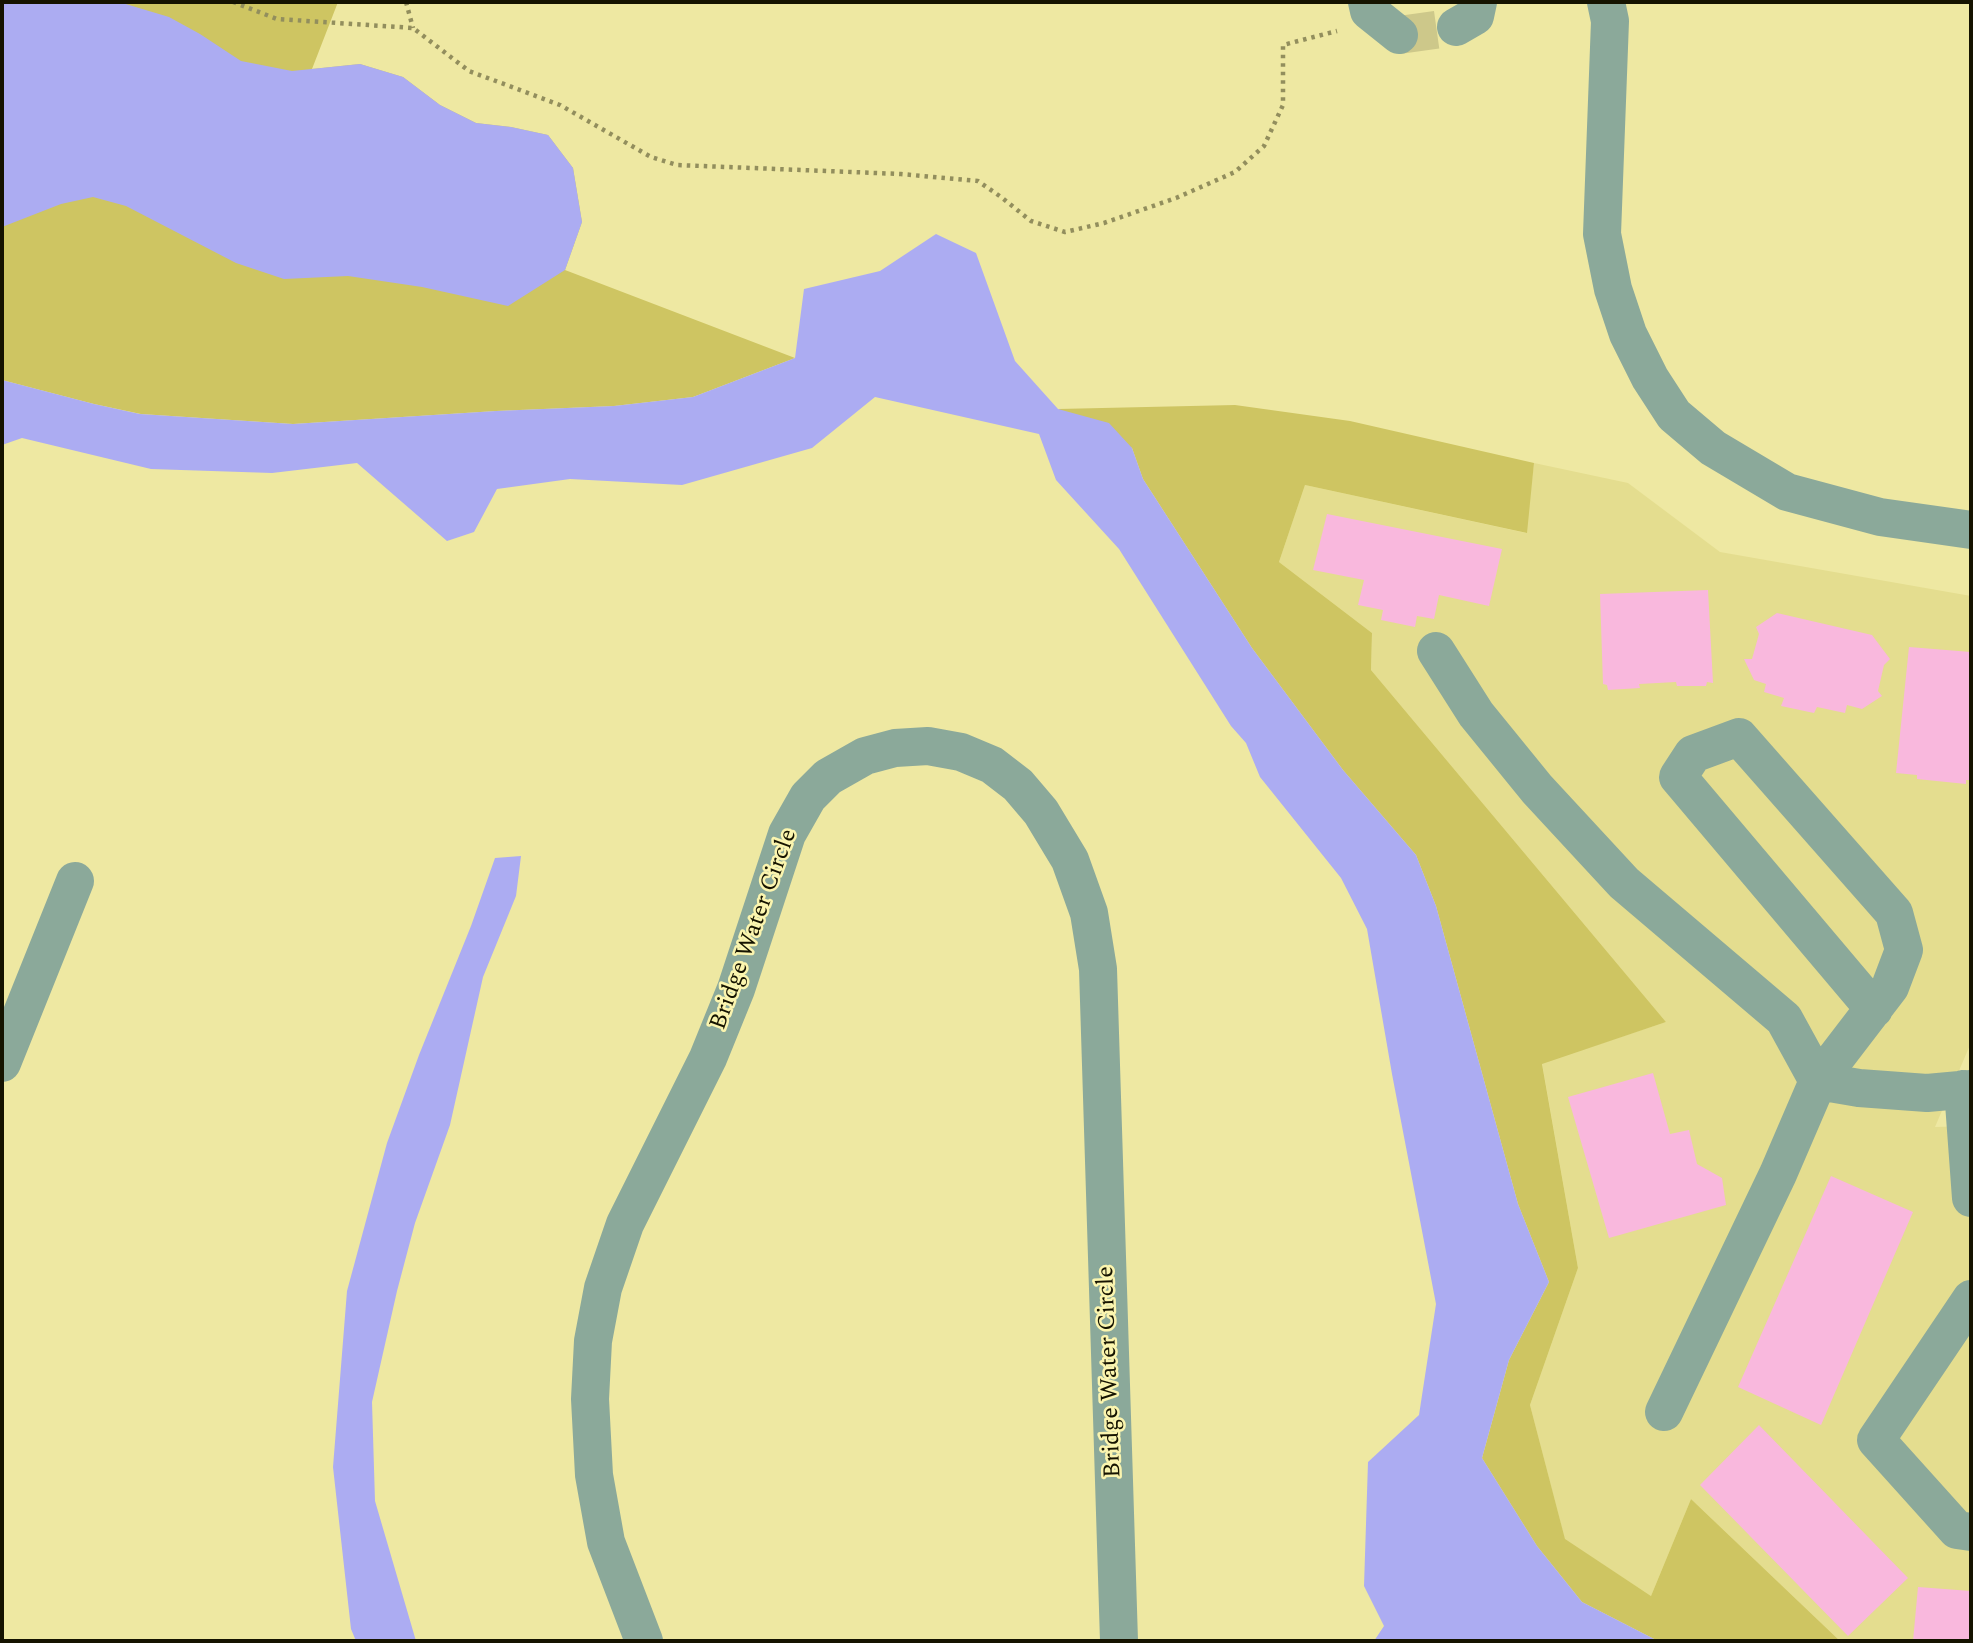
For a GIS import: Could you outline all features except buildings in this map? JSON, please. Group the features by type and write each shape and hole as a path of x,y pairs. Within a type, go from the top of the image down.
{"street":[{"path":"1606,2 1610,21 1602,234 1613,289 1628,334 1650,378 1674,415 1713,448 1787,492 1880,517 1971,530"},
{"path":"1368,6 1399,35"},
{"path":"1436,651 1476,714 1536,789 1624,883 1784,1019 1818,1081"},
{"path":"1664,1412 1778,1174 1818,1081 1874,1009 1890,988 1904,950 1894,913 1739,737 1693,754 1678,777 1874,1009"},
{"name":"Bridge Water Circle","path":"644,1641 606,1542 594,1475 590,1399 593,1342 603,1288 625,1224 708,1058 736,989 787,834 808,797 828,777 865,756 895,748 928,746 961,752 992,765 1018,785 1041,812 1070,860 1089,913 1098,969 1119,1641"},
{"path":"2,1063 75,880"},
{"path":"1818,1081 1859,1088 1927,1093 1967,1089 1971,1198"},
{"path":"1971,1299 1876,1440 1957,1530 1971,1532"}],"path":[{"path":"233,2 277,19 413,28 469,71 560,105 651,157 677,164 901,174 978,181 1031,221 1065,232 1104,223 1176,198 1235,172 1264,146 1283,105 1283,45 1353,26 1368,6"},
{"path":"405,2 413,28"}],"shaded area":[{"path":"2,2 338,2 312,69 360,64 403,77 440,105 476,123 548,135 573,168 582,222 565,270 795,358 693,397 614,406 293,424 141,414 2,380"},
{"path":"1235,405 1350,421 1534,463 1527,533 1305,485 1279,562 1372,633 1371,670 1666,1022 1542,1064 1578,1268 1530,1405 1565,1539 1651,1596 1691,1499 1840,1641 1658,1641 1582,1602 1537,1546 1482,1458 1509,1360 1549,1282 1518,1204 1436,906 1416,855 1343,770 1252,648 1143,479 1132,448 1058,409"},
{"path":"1534,463 1628,483 1720,552 1971,596 1971,1050 1970,1045 1935,1127 1971,1126 1971,1641 1840,1641 1691,1499 1651,1596 1565,1540 1530,1405 1578,1268 1542,1063 1666,1022 1371,670 1372,633 1279,562 1305,485 1526,533"}],"water":[{"path":"2,2 119,2 169,17 241,61 292,71 360,64 403,77 440,105 476,123 548,135 573,168 582,222 565,270 508,306 422,287 348,276 284,279 236,263 126,206 93,197 61,204 2,227"},
{"path":"936,234 976,253 1015,361 1058,409 1109,423 1132,448 1143,479 1252,648 1343,770 1416,855 1436,906 1518,1204 1549,1282 1509,1360 1482,1458 1537,1546 1582,1602 1658,1641 1374,1641 1384,1626 1364,1586 1368,1462 1419,1415 1436,1304 1367,929 1341,878 1260,777 1246,743 1231,726 1119,549 1056,480 1039,434 875,397 812,448 682,485 570,479 497,489 474,532 447,541 357,463 272,473 151,469 22,438 2,445 2,380 140,414 293,424 614,406 693,397 795,358 804,289 880,271"},
{"path":"521,856 516,896 483,977 450,1125 415,1223 372,1402 375,1501 416,1641 356,1641 351,1629 333,1467 347,1291 387,1143 495,858"}],"tunnel":[{"path":"1399,35 1456,27"}]}
